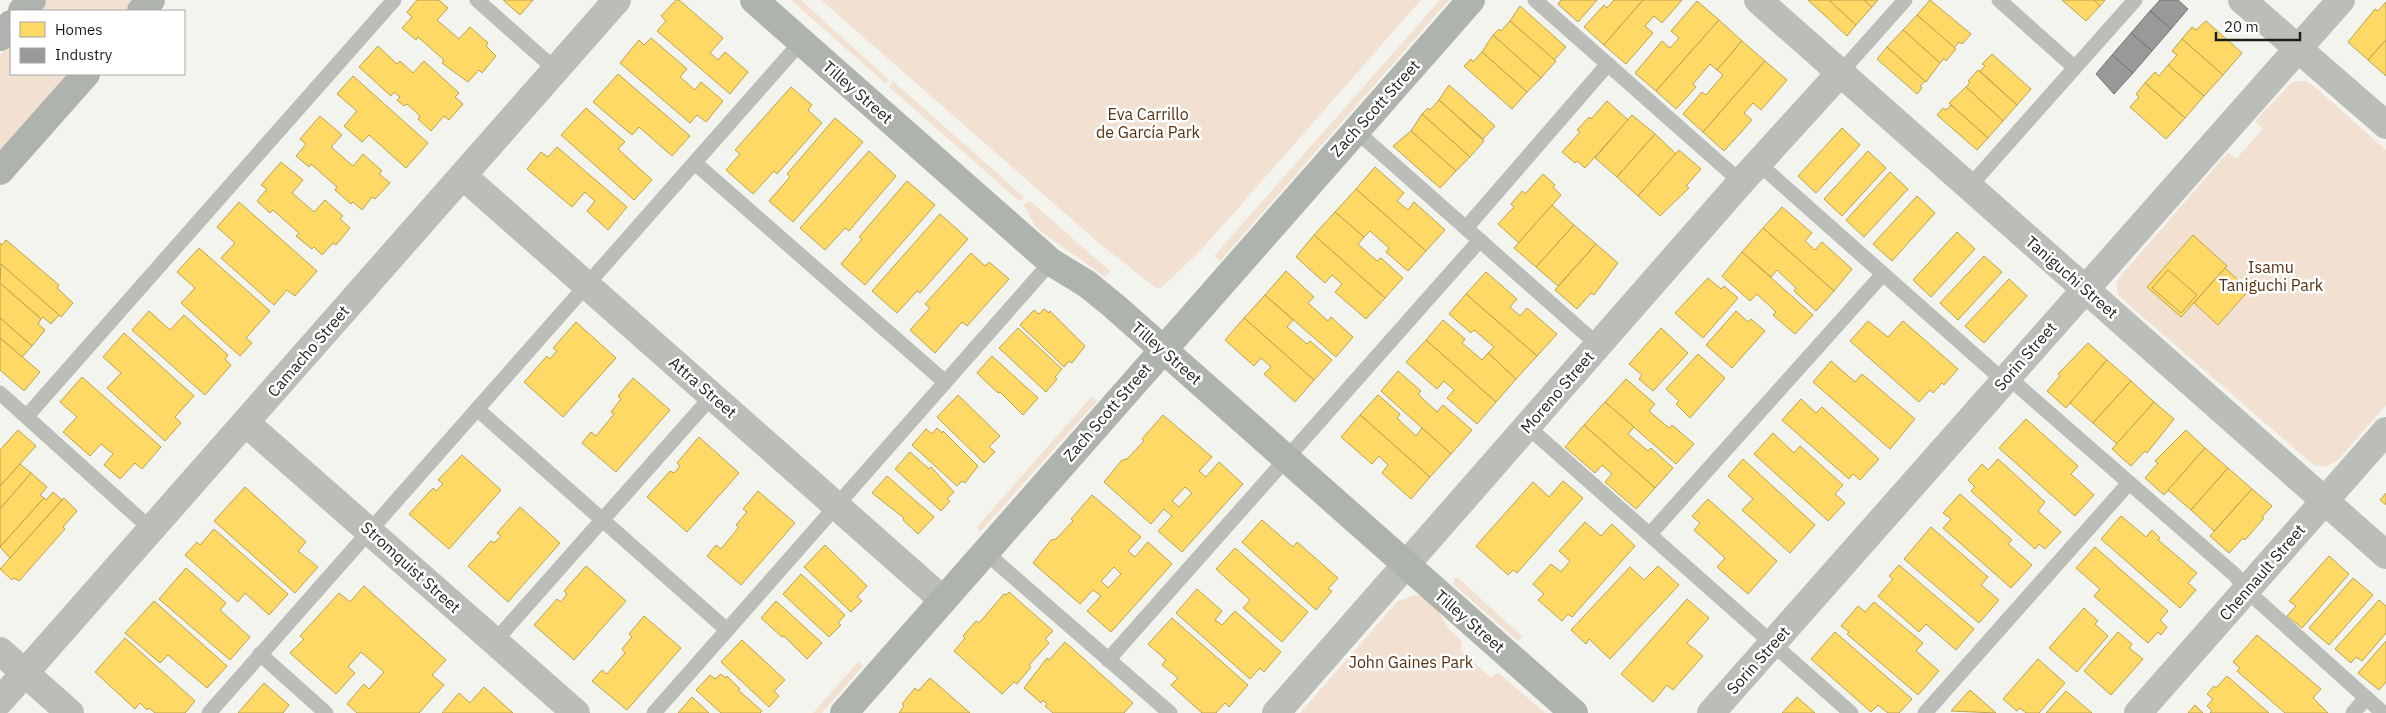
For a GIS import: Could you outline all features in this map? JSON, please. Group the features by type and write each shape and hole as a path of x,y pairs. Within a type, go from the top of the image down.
{"street":[{"path":"23,10 32,0"},
{"path":"142,10 151,0"},
{"name":"Camacho Street","path":"0,701 617,0"},
{"name":"Tilley Street","path":"754,0 1051,262 1087,284 1162,349 1574,713"},
{"name":"Zach Scott Street","path":"844,713 1470,0"},
{"name":"Taniguchi Street","path":"1758,0 2386,555"},
{"path":"2242,0 2386,125"},
{"name":"Sorin Street","path":"1711,713 2340,0"},
{"path":"0,37 10,25"},
{"name":"Moreno Street","path":"1276,713 1598,345 1840,73"},
{"path":"0,171 85,75"},
{"name":"Attra Street","path":"463,176 943,600"},
{"name":"Stromquist Street","path":"246,423 576,713"},
{"name":"Chennault Street","path":"2138,713 2386,430"},
{"path":"0,651 70,713"}],"lane":[{"path":"27,416 394,0"},
{"path":"476,0 556,70"},
{"path":"1535,0 1608,64 1883,274 2235,575 2246,590 2384,713"},
{"path":"1840,73 1905,0"},
{"path":"1999,0 2074,67"},
{"path":"1969,187 2134,0"},
{"path":"209,713 800,42"},
{"path":"1466,228 1608,64"},
{"path":"1355,130 1598,345"},
{"path":"694,163 945,382"},
{"path":"1108,660 1480,240"},
{"path":"654,713 1051,262"},
{"path":"1650,534 1883,274"},
{"path":"0,393 152,530"},
{"path":"495,641 713,395"},
{"path":"477,409 727,630"},
{"path":"1528,427 1851,713"},
{"path":"1925,713 2129,483"},
{"path":"985,552 1170,713"},
{"path":"260,654 326,713"},
{"path":"2353,713 2366,698"}],"green space":[{"path":"48,0 135,0 126,10 40,10"},
{"path":"791,0 801,0 889,80 885,83"},
{"name":"Eva Carrillo de García Park","path":"821,0 1421,0 1202,249 1161,288 1156,288 1100,244"},
{"path":"1440,0 1449,0 1220,261 1214,256"},
{"path":"10,43 10,75 69,75 0,153 0,55"},
{"path":"893,81 1025,198 1019,201 889,87"},
{"name":"Isamu Taniguchi Park","path":"2307,81 2386,150 2386,405 2338,460 2322,467 2312,464 2119,296 2116,285 2119,278 2228,152 2236,159 2263,129 2255,121 2291,83"},
{"path":"1028,201 1110,271 1105,277 1035,226 1024,205"},
{"path":"1092,396 1097,401 980,532 977,527"},
{"path":"1455,578 1458,578 1523,637 1518,641 1453,584"},
{"name":"John Gaines Park","path":"1415,595 1428,599 1436,608 1450,630 1462,641 1461,651 1491,678 1497,673 1500,674 1545,713 1300,713 1398,601"},
{"path":"859,661 863,666 822,713 813,713"}],"building: Homes":[{"path":"417,0 439,0 448,8 437,20 459,39 470,27 488,43 486,46 496,56 482,73 479,70 468,82 442,63 444,60 418,37 416,40 402,28 412,17 407,12"},
{"path":"503,0 533,0 520,15"},
{"path":"676,0 679,0 723,38 710,53 718,60 725,52 748,72 730,94 657,31 666,21 661,16"},
{"path":"1561,0 1597,0 1578,22 1558,4"},
{"path":"1614,0 1643,0 1604,45 1584,27 1604,5 1607,8"},
{"path":"1643,0 1682,0 1662,23 1654,16 1645,26 1653,33 1626,64 1604,45"},
{"path":"1808,0 1829,0 1856,25 1847,36"},
{"path":"1829,0 1864,0 1872,7 1856,25"},
{"path":"1864,0 1878,0 1872,7"},
{"path":"1930,0 1971,34 1962,44 1959,42 1954,48 1917,15"},
{"path":"2062,0 2094,0 2100,6 2086,21"},
{"path":"2094,0 2105,0 2100,6"},
{"path":"1697,1 1719,20 1656,91 1635,73 1662,41 1670,48 1679,38 1671,31"},
{"path":"2386,2 2386,40 2368,60 2348,42 2375,9 2378,11"},
{"path":"1520,6 1566,47 1554,60 1510,21"},
{"path":"1917,15 1956,49 1946,61 1944,58 1940,63 1903,30"},
{"path":"1719,20 1742,41 1717,70 1710,64 1693,84 1696,87 1676,109 1656,91"},
{"path":"1510,21 1556,61 1541,78 1493,35 1499,29 1501,31"},
{"path":"2206,21 2242,53 2223,75 2182,39 2192,27 2196,30"},
{"path":"1903,30 1940,63 1926,82 1887,47"},
{"path":"1493,35 1541,78 1527,92 1482,52"},
{"path":"651,38 687,69 680,77 695,90 701,82 723,101 706,122 697,115 690,123 620,63 639,40 644,45"},
{"path":"2182,39 2223,75 2204,96 2168,65 2177,55 2172,51"},
{"path":"2386,40 2386,76 2368,60"},
{"path":"1742,41 1765,61 1703,132 1683,114 1702,92 1706,95 1723,75 1717,70"},
{"path":"378,46 397,64 400,61 413,73 424,61 459,93 455,97 463,104 449,120 444,116 431,131 418,119 420,116 407,104 404,106 397,100 400,97 394,92 391,96 359,67"},
{"path":"1887,47 1925,81 1920,86 1922,88 1917,94 1877,59"},
{"path":"1482,52 1527,92 1512,109 1464,66 1471,59 1473,62"},
{"path":"1992,54 2031,89 2017,105 1980,71 1985,66 1982,64"},
{"path":"1765,61 1787,80 1761,110 1753,103 1744,113 1752,120 1724,151 1703,132"},
{"path":"2168,65 2204,96 2185,118 2145,83 2155,72 2159,76"},
{"path":"1978,70 2017,105 2003,121 1966,87 1970,83 1968,81"},
{"path":"618,74 690,136 672,156 639,127 632,135 593,102"},
{"path":"353,76 428,143 406,168 369,135 362,142 344,126 357,111 337,94"},
{"path":"2145,83 2185,118 2166,139 2130,107 2139,97 2136,94"},
{"path":"1449,85 1495,126 1483,139 1439,100"},
{"path":"791,87 812,105 808,110 822,123 777,174 774,171 753,194 726,170 740,154 735,150"},
{"path":"1966,87 2003,121 1988,138 1949,103"},
{"path":"1439,100 1484,141 1470,157 1422,114 1428,108 1430,110"},
{"path":"1607,101 1628,120 1585,168 1577,161 1575,163 1562,152 1580,132 1577,130 1589,117 1591,119"},
{"path":"1951,105 1988,138 1977,150 1937,115 1943,108 1946,110"},
{"path":"586,108 625,142 618,149 652,180 634,200 561,135"},
{"path":"1422,114 1470,157 1456,171 1411,131"},
{"path":"1632,115 1655,134 1617,177 1595,158"},
{"path":"320,116 342,135 331,147 353,166 363,154 382,171 379,174 390,183 375,199 372,197 362,210 353,202 351,204 335,190 337,187 311,164 309,167 296,156 306,144 300,139"},
{"path":"835,118 863,142 793,222 769,201 790,177 787,174"},
{"path":"1842,128 1860,145 1816,193 1798,176"},
{"path":"1411,131 1456,171 1440,188 1393,146"},
{"path":"1655,134 1676,154 1638,196 1617,177"},
{"path":"557,147 627,207 608,230 587,211 595,201 585,192 572,207 527,169 541,152 548,157"},
{"path":"1679,150 1701,169 1686,186 1689,188 1660,216 1638,196"},
{"path":"869,151 896,176 849,231 845,228 825,250 800,228"},
{"path":"1868,151 1886,168 1842,216 1824,199"},
{"path":"281,162 303,180 292,193 314,212 325,200 343,216 340,219 350,228 336,245 333,243 322,255 314,247 312,249 296,236 299,233 273,210 270,213 257,201 267,189 261,185"},
{"path":"1375,167 1404,193 1397,201 1408,210 1414,202 1445,230 1426,251 1356,189"},
{"path":"1890,172 1908,189 1864,237 1846,220"},
{"path":"1543,174 1555,185 1553,187 1561,195 1519,243 1498,224 1514,207 1511,204 1522,191 1525,194"},
{"path":"907,181 935,205 865,285 841,264 862,239 859,237"},
{"path":"1356,189 1426,251 1408,271 1386,252 1389,248 1370,231 1364,237 1335,212"},
{"path":"1917,196 1935,213 1892,261 1873,244"},
{"path":"239,202 317,271 295,296 287,290 274,305 221,258 235,243 217,227"},
{"path":"1552,205 1574,225 1536,267 1514,248"},
{"path":"1782,207 1812,233 1805,241 1815,250 1822,242 1852,269 1834,291 1763,228"},
{"path":"1335,212 1364,237 1358,244 1377,261 1381,258 1403,278 1385,298 1314,235"},
{"path":"940,214 968,239 920,293 917,291 897,313 872,291"},
{"path":"1574,225 1596,244 1558,286 1536,267"},
{"path":"1763,228 1834,291 1816,311 1794,291 1796,288 1777,270 1771,277 1742,252"},
{"path":"1957,232 1975,249 1931,297 1913,280"},
{"path":"1314,235 1385,298 1366,319 1335,292 1342,284 1332,275 1325,283 1296,257"},
{"path":"2193,235 2227,266 2181,317 2147,287"},
{"path":"6,240 59,285 57,288 73,303 61,317 0,264 0,243 2,245"},
{"path":"1596,244 1618,263 1594,295 1591,293 1577,309 1555,290"},
{"path":"199,248 270,311 246,338 252,343 240,356 181,303 195,288 177,272"},
{"path":"1742,252 1813,315 1795,334 1773,315 1776,312 1757,294 1750,301 1722,276"},
{"path":"971,253 985,266 989,262 1009,279 967,326 962,322 935,353 910,330 930,308 925,304"},
{"path":"1984,256 2002,272 1958,320 1940,303"},
{"path":"1,264 59,315 51,324 43,317 41,319 0,283"},
{"path":"2225,268 2249,290 2218,325 2194,303"},
{"path":"2168,270 2197,295 2181,313 2152,288"},
{"path":"1286,271 1314,297 1308,303 1328,321 1331,317 1353,337 1336,357 1265,295"},
{"path":"1486,272 1517,299 1510,307 1520,316 1527,308 1557,334 1537,356 1466,294"},
{"path":"1708,278 1721,289 1724,286 1738,298 1703,338 1675,313"},
{"path":"2009,279 2027,296 1984,343 1965,326"},
{"path":"0,283 41,319 38,324 45,330 32,346 0,318"},
{"path":"1466,294 1537,356 1516,379 1488,353 1494,347 1474,330 1471,333 1449,314"},
{"path":"1265,295 1293,320 1287,327 1307,344 1310,341 1332,360 1314,380 1244,318"},
{"path":"1044,309 1049,313 1050,311 1085,346 1072,363 1069,361 1064,367 1020,325 1034,310 1039,314"},
{"path":"149,311 170,330 184,315 228,355 225,359 231,365 205,395 132,330"},
{"path":"1736,311 1748,322 1751,319 1765,331 1732,368 1706,345"},
{"path":"0,318 32,346 22,357 0,338"},
{"path":"1244,318 1314,380 1295,402 1264,374 1271,367 1261,358 1254,366 1225,340"},
{"path":"1443,320 1465,339 1462,343 1482,360 1488,353 1516,379 1496,402 1426,340"},
{"path":"1868,321 1888,337 1903,321 1958,369 1944,385 1942,383 1933,393 1930,390 1919,402 1850,341"},
{"path":"576,322 616,358 563,417 524,382 547,356 550,359 557,351 553,348"},
{"path":"1018,328 1062,369 1055,377 1057,379 1046,392 999,348"},
{"path":"1661,328 1688,353 1653,391 1639,379 1642,375 1629,364"},
{"path":"124,333 194,396 175,417 181,423 165,441 107,388 121,373 103,357"},
{"path":"0,338 40,372 24,391 0,370"},
{"path":"1426,340 1496,402 1477,424 1447,398 1454,390 1444,381 1437,389 1406,362"},
{"path":"2088,343 2107,360 2066,408 2047,391 2060,376 2058,374"},
{"path":"1698,354 1725,378 1690,418 1676,404 1679,401 1666,389"},
{"path":"992,356 1038,398 1023,415 977,373"},
{"path":"2107,360 2131,381 2093,423 2070,403"},
{"path":"1831,361 1855,382 1862,374 1915,419 1890,449 1813,382"},
{"path":"1398,371 1421,391 1418,394 1437,412 1443,405 1472,430 1451,454 1381,391"},
{"path":"82,377 161,447 142,469 135,463 120,479 104,465 113,454 101,444 90,456 63,432 77,417 60,402"},
{"path":"633,378 670,410 616,472 582,443 591,432 596,436 614,414 611,412 621,399 618,396"},
{"path":"1626,379 1655,404 1649,411 1669,428 1672,425 1694,444 1676,464 1605,402"},
{"path":"2131,381 2154,402 2117,444 2093,423"},
{"path":"958,395 1000,436 989,447 995,452 984,463 937,417"},
{"path":"1378,395 1400,414 1397,418 1416,436 1422,428 1451,454 1430,477 1360,415"},
{"path":"1801,399 1816,413 1822,407 1879,459 1860,480 1853,474 1849,479 1782,420"},
{"path":"1605,402 1634,427 1628,434 1648,451 1651,448 1673,468 1655,488 1584,425"},
{"path":"2154,402 2174,419 2147,453 2145,451 2131,466 2112,449"},
{"path":"1163,415 1212,457 1199,471 1206,477 1219,462 1243,484 1182,552 1158,531 1172,516 1164,509 1151,524 1104,482 1122,460 1127,459 1144,441 1142,439","holes":["1185,487 1192,493 1179,507 1172,501"]},
{"path":"1360,415 1430,477 1411,499 1382,473 1388,465 1379,456 1372,464 1341,437"},
{"path":"2026,419 2078,466 2071,474 2094,495 2075,516 1999,448"},
{"path":"1584,425 1655,488 1636,509 1605,482 1612,474 1602,465 1595,473 1565,447"},
{"path":"937,428 942,433 943,431 978,466 965,483 962,481 957,486 912,445 926,429 932,434"},
{"path":"18,430 36,446 0,486 0,450"},
{"path":"2186,430 2205,448 2164,495 2145,478 2158,463 2155,461"},
{"path":"1773,433 1794,453 1800,446 1843,485 1835,494 1845,503 1828,521 1754,454"},
{"path":"699,437 739,473 687,532 647,497 670,471 674,473 680,466 677,463"},
{"path":"2205,448 2228,468 2191,510 2168,490"},
{"path":"910,452 929,469 931,467 954,492 947,499 950,501 941,511 895,469"},
{"path":"462,455 501,490 449,549 409,514 433,488 436,491 443,484 438,480"},
{"path":"1743,459 1815,525 1790,553 1742,510 1753,499 1728,476"},
{"path":"1998,459 2045,502 2038,511 2061,532 2045,549 2039,544 2035,549 1971,491 1975,487 1968,480 1982,464 1988,470"},
{"path":"20,464 31,473 0,509 0,486"},
{"path":"2228,468 2252,489 2214,531 2191,510"},
{"path":"31,473 47,487 40,495 44,498 0,547 0,509"},
{"path":"887,476 934,517 918,534 903,520 904,518 872,493"},
{"path":"1563,481 1583,498 1517,573 1513,570 1508,575 1476,546 1533,482 1549,497"},
{"path":"245,487 306,542 298,551 318,567 295,593 214,521"},
{"path":"2252,489 2272,506 2245,540 2243,538 2229,553 2210,536"},
{"path":"758,491 795,523 741,585 707,556 716,545 721,549 739,527 736,525 747,512 743,509"},
{"path":"53,492 62,500 10,558 0,547 44,498 46,500"},
{"path":"2386,493 2386,505 2380,500"},
{"path":"1960,494 2012,540 2008,544 2032,565 2011,588 1943,528 1951,519 1943,513"},
{"path":"1092,495 1141,537 1128,551 1135,557 1148,542 1172,564 1111,632 1087,611 1101,596 1093,590 1080,604 1033,563 1051,540 1056,539 1073,521 1071,519","holes":["1114,567 1121,574 1108,588 1101,581"]},
{"path":"64,498 77,511 63,527 65,529 19,581 14,578 12,580 0,569"},
{"path":"1708,499 1777,561 1748,594 1717,567 1725,558 1694,530 1700,523 1692,516"},
{"path":"520,507 560,543 508,602 468,566 491,541 494,543 501,536 497,533"},
{"path":"2121,516 2146,537 2152,530 2160,538 2158,540 2197,573 2188,583 2196,590 2180,608 2101,539"},
{"path":"1262,520 1293,547 1297,542 1338,578 1328,589 1332,591 1316,610 1242,542"},
{"path":"1585,522 1601,536 1612,524 1635,546 1572,617 1568,614 1562,621 1538,600 1544,594 1533,584 1551,564 1561,572 1570,561 1559,551"},
{"path":"1931,527 1988,577 1981,585 1999,600 1979,623 1904,559"},
{"path":"214,529 288,594 269,615 245,593 238,602 185,555 197,542 200,545"},
{"path":"825,545 867,586 857,597 862,601 851,612 804,567"},
{"path":"2095,547 2168,611 2160,620 2167,627 2161,635 2158,632 2148,643 2094,596 2100,589 2076,568"},
{"path":"1235,548 1308,612 1282,642 1243,608 1250,600 1216,569"},
{"path":"2329,556 2349,574 2302,628 2287,616 2296,606 2289,601"},
{"path":"1899,565 1974,629 1956,650 1926,624 1919,632 1878,596 1893,579 1889,576"},
{"path":"586,566 626,601 574,660 534,625 557,599 561,602 567,594 564,591"},
{"path":"1658,566 1679,585 1610,659 1589,639 1586,644 1571,630 1630,567 1644,580"},
{"path":"186,568 226,603 220,610 250,637 230,660 159,599"},
{"path":"801,574 845,615 838,623 841,625 829,637 783,594"},
{"path":"2353,578 2373,595 2329,645 2309,628"},
{"path":"364,586 446,660 432,675 444,685 419,713 357,713 347,704 364,684 369,689 384,672 361,652 348,667 355,673 336,694 290,653 304,639 300,636 339,593 350,602"},
{"path":"1197,589 1222,611 1215,620 1222,625 1235,611 1281,652 1264,672 1260,668 1250,679 1176,613"},
{"path":"1009,592 1053,631 1045,639 1049,643 1029,665 1031,667 1017,684 1014,682 1002,694 954,651 965,638 963,636 976,621 979,623 1004,594 1006,595"},
{"path":"1687,599 1709,618 1687,643 1703,656 1673,690 1667,685 1653,702 1621,674"},
{"path":"2379,600 2386,606 2386,633 2362,661 2356,657 2351,663 2335,649"},
{"path":"154,601 227,666 207,688 168,655 160,663 125,633"},
{"path":"776,601 822,643 807,659 784,636 782,637 761,618"},
{"path":"1874,602 1923,643 1916,651 1939,671 1918,695 1847,634 1849,632 1841,626 1858,606 1865,612"},
{"path":"2084,608 2098,621 2095,624 2108,636 2077,672 2049,648"},
{"path":"644,616 681,648 627,710 592,681 602,670 607,674 625,653 622,649 632,637 629,634"},
{"path":"1172,618 1248,685 1229,707 1225,703 1216,713 1202,713 1171,685 1178,678 1162,665 1166,660 1148,644"},
{"path":"1835,632 1912,699 1899,713 1888,713 1878,705 1871,712 1811,659"},
{"path":"2118,632 2132,644 2129,648 2143,659 2111,695 2084,671"},
{"path":"2257,635 2321,689 2313,698 2328,713 2285,713 2237,671 2240,668 2233,662"},
{"path":"125,638 195,701 185,713 155,713 149,708 147,710 140,703 135,709 95,672"},
{"path":"742,640 785,680 774,691 779,696 769,707 721,662"},
{"path":"2386,641 2386,682 2379,690 2358,673"},
{"path":"1065,642 1133,703 1124,713 1053,713 1045,706 1047,704 1043,700 1041,703 1024,688 1047,658 1049,660"},
{"path":"2038,659 2065,683 2039,713 2026,713 2020,708 2017,711 2003,699"},
{"path":"721,674 726,678 727,676 740,689 738,690 762,711 760,713 721,713 696,690 710,675 715,679"},
{"path":"2227,676 2269,713 2210,713 2212,711 2207,706 2213,699 2207,694 2214,686 2216,688"},
{"path":"930,678 970,713 899,713 904,706 902,704 915,688 918,691"},
{"path":"264,683 289,705 283,713 238,713"},
{"path":"484,687 513,713 442,713 459,693 470,703"},
{"path":"1970,690 1996,713 1951,711"},
{"path":"2066,691 2092,713 2046,713"},
{"path":"692,697 709,713 678,713"},
{"path":"1797,697 1815,713 1782,713"},
{"path":"2195,705 2203,713 2188,713"}],"building: Industry":[{"path":"2160,0 2178,0 2188,9 2171,29 2150,11"},
{"path":"2150,11 2171,29 2152,51 2131,33"},
{"path":"2131,33 2152,51 2133,73 2112,55"},
{"path":"2112,55 2133,73 2114,94 2096,74"}]}
